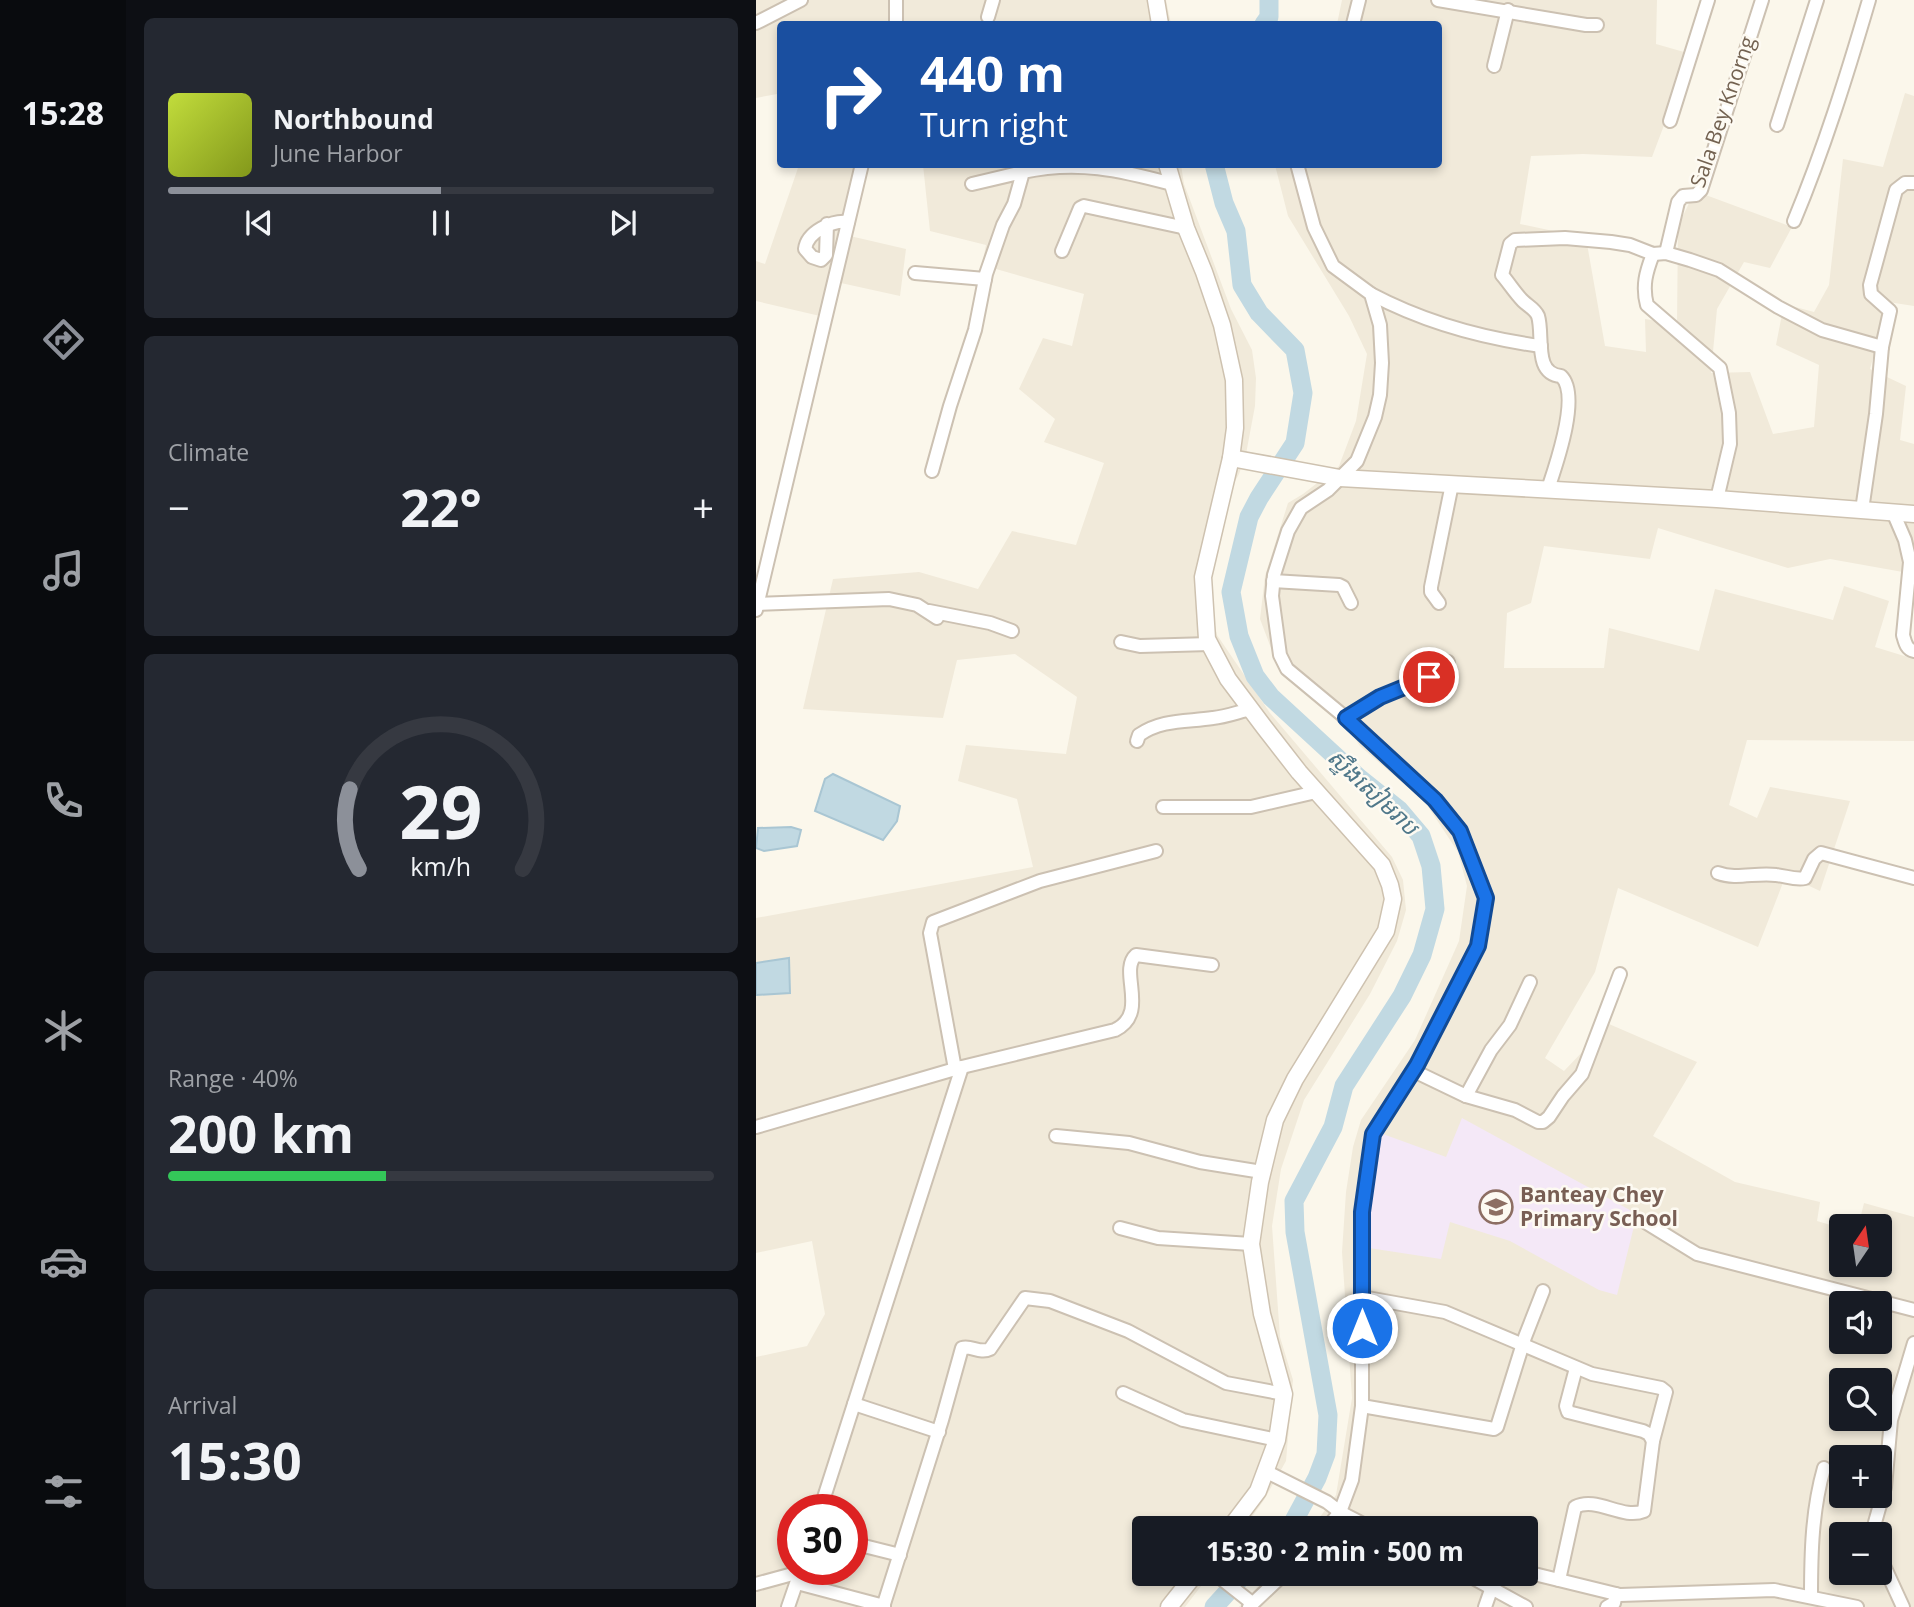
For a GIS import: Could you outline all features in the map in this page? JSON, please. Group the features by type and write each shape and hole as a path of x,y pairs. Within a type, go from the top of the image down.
{"street":[{"path":"756,23 801,0"},
{"path":"896,0 896,21"},
{"path":"988,17 993,0"},
{"path":"1156,0 1160,21"},
{"path":"1354,21 1359,0"},
{"path":"1438,0 1586,25 1597,24"},
{"path":"1670,121 1708,0"},
{"name":"Sala Bey Knorng","path":"1717,499 1730,444 1729,413 1720,368 1647,305 1643,290 1646,275 1660,254 1678,202 1682,197 1696,195 1700,190 1762,0"},
{"path":"1777,125 1817,0"},
{"path":"1794,221 1839,98 1869,0"},
{"path":"1493,66 1508,10"},
{"path":"861,168 757,607 889,599 917,604 933,614 990,623 1012,631"},
{"path":"972,184 1045,168"},
{"path":"1099,168 1172,184"},
{"path":"1168,168 1186,228 1218,312 1234,380 1235,428 1231,458 1203,577 1204,619 1210,645 1228,679 1251,709 1316,792 1382,865 1390,885 1392,908 1386,931 1295,1079 1277,1115 1262,1172 1251,1244 1262,1314 1284,1394 1277,1440 1258,1491 1239,1516"},
{"path":"1298,168 1314,227 1333,265 1371,294 1406,312 1449,327 1503,341 1541,346"},
{"path":"932,471 944,423 975,330 985,279 1003,225 1014,204 1023,172"},
{"path":"1862,510 1876,414 1882,347 1890,311 1871,294 1870,285 1896,190 1905,183 1914,183"},
{"path":"1062,251 1080,208 1084,206 1186,228"},
{"path":"827,224 848,222"},
{"path":"1548,489 1566,423 1569,395 1567,381 1547,371 1534,309 1502,275 1510,244 1515,240 1565,238 1630,244 1719,270 1778,307 1822,330 1882,347"},
{"path":"915,273 985,279"},
{"path":"1337,1516 1352,1480 1362,1406 1362,1212 1373,1134 1414,1071 1478,946 1486,898 1460,831 1435,800 1346,718 1287,670 1276,640 1273,581 1288,531 1301,508 1328,490 1335,477 1357,461 1375,417 1380,395 1382,363 1380,325 1371,294"},
{"path":"1231,458 1335,477 1717,499 1914,514"},
{"path":"1439,603 1430,587 1452,484"},
{"path":"1893,512 1905,540 1910,562 1903,635 1905,644 1914,651"},
{"path":"1273,581 1339,585 1343,587 1351,603"},
{"path":"1121,642 1154,647 1210,645"},
{"path":"1346,718 1380,697 1442,671 1448,662"},
{"path":"1137,741 1139,735 1157,725 1215,718 1251,709"},
{"path":"1163,807 1251,807 1316,792"},
{"path":"825,1494 958,1068 930,933 933,922 1040,881 1156,851"},
{"path":"1718,873 1736,876 1767,874 1800,879 1805,878 1814,859 1821,853 1914,878"},
{"path":"756,1127 958,1068 1124,1026 1132,1008 1130,962 1136,955 1212,965"},
{"path":"1414,1071 1466,1096 1515,1110 1543,1122 1582,1074 1620,974"},
{"path":"1466,1096 1491,1050 1510,1025 1530,982"},
{"path":"1056,1136 1129,1143 1200,1162 1262,1172"},
{"path":"1645,1222 1697,1254 1914,1310"},
{"path":"1120,1228 1158,1238 1251,1244"},
{"path":"1362,1406 1494,1429 1497,1427 1522,1346 1543,1291"},
{"path":"826,1585 883,1606 939,1432 962,1348 965,1346 983,1351 990,1349 1021,1301 1031,1297 1050,1301 1128,1331 1226,1383 1284,1394"},
{"path":"1362,1297 1445,1312 1592,1374 1661,1388 1666,1392 1653,1441 1644,1511 1629,1513 1589,1504 1575,1507 1559,1580"},
{"path":"1875,1522 1885,1487 1891,1420 1914,1342"},
{"path":"1576,1367 1566,1406 1568,1412 1643,1431 1649,1434 1653,1441"},
{"path":"1123,1393 1183,1420 1277,1440"},
{"path":"854,1404 939,1432"},
{"path":"1811,1597 1813,1522 1817,1491 1825,1468"},
{"path":"1265,1471 1327,1502 1348,1516"},
{"path":"868,1547 900,1555"},
{"path":"1538,1575 1616,1594 1774,1590 1857,1607"},
{"path":"1892,1579 1906,1604"},
{"path":"756,1584 777,1580"},
{"path":"788,1607 796,1585"},
{"path":"1170,1607 1186,1586"},
{"path":"1229,1586 1248,1602 1268,1586"},
{"path":"1485,1607 1492,1587 1527,1607"},
{"path":"1607,1607 1614,1603 1616,1594"}],"shaded area":[{"path":"756,0 1166,0 1170,21 777,21 777,94 756,98"},
{"path":"1342,0 1657,0 1656,44 1691,54 1652,157 1583,154 1531,156 1520,224 1586,238 1605,346 1646,352 1645,319 1677,324 1678,226 1695,191 1792,227 1770,268 1744,262 1717,309 1711,373 1750,372 1773,434 1814,427 1819,365 1776,345 1784,304 1814,312 1829,285 1843,159 1883,167 1905,93 1914,96 1914,306 1888,302 1870,369 1906,386 1900,440 1914,444 1914,574 1830,559 1788,568 1658,528 1650,559 1544,546 1531,603 1507,613 1504,668 1604,668 1609,628 1699,651 1715,589 1833,620 1844,586 1889,601 1875,647 1914,659 1914,741 1747,740 1729,805 1757,818 1770,787 1850,801 1820,891 1786,875 1758,947 1618,888 1595,972 1545,1058 1564,1071 1609,1024 1697,1062 1653,1136 1735,1182 1820,1202 1817,1221 1829,1224 1829,1278 1892,1278 1892,1214 1861,1214 1864,1203 1914,1217 1914,1607 1239,1607 1258,1586 1538,1586 1538,1516 1321,1516 1336,1495 1352,1398 1342,1252 1346,1192 1353,1147 1361,1120 1415,1040 1459,941 1467,886 1458,852 1425,802 1360,746 1337,713 1280,672 1260,619 1265,576 1288,503 1339,466 1356,421 1367,354 1349,316 1288,216 1276,168 1442,168 1442,21 1338,21"},
{"path":"798,168 867,168 850,236 906,249 900,296 841,283 833,319 756,301 756,261 765,264"},
{"path":"923,168 1181,168 1184,184 1231,309 1252,350 1256,378 1255,406 1246,454 1239,474 1222,505 1208,592 1217,635 1270,713 1392,857 1403,880 1406,910 1397,941 1370,994 1304,1100 1281,1169 1272,1226 1280,1337 1293,1380 1286,1461 1253,1516 1132,1516 1132,1586 1201,1586 1185,1607 756,1607 756,1357 807,1346 825,1314 812,1241 756,1253 756,918 1033,867 1017,799 958,781 966,745 1066,754 1077,697 1015,654 957,660 943,718 803,709 833,579 919,572 978,589 1012,531 1076,545 1104,463 1044,442 1055,419 1019,389 1043,338 1072,346 1084,294 982,265 986,245 930,231"},
{"name":"Banteay Chey Primary School","path":"1462,1118 1637,1214 1617,1295 1599,1290 1510,1241 1450,1222 1441,1259 1369,1248 1367,1205 1373,1162 1383,1134 1446,1157"}],"water":[{"path":"833,774 900,806 897,821 883,840 815,811 825,779"},
{"path":"791,827 801,830 797,846 764,851 756,848 758,828"},
{"path":"789,958 790,993 756,995 756,963"}],"waterway":[{"name":"ស្ទឹងសៀមរាប","path":"1266,21 1269,17 1269,0"},
{"name":"ស្ទឹងសៀមរាប","path":"1215,168 1224,203 1236,231 1242,285 1259,313 1295,350 1303,393 1295,443 1249,517 1231,592 1239,636 1255,676 1271,697 1359,778 1399,810 1421,836 1431,866 1435,909 1422,955 1402,996 1344,1086 1333,1127 1294,1201 1295,1232 1328,1415 1326,1454 1317,1478 1296,1516"},
{"name":"ស្ទឹងសៀមរាប","path":"1214,1607 1233,1586"}],"place":[{"name":"Banteay Chey Primary School","path":"1496,1207"}],"route":[{"path":"1362,1328 1362,1212 1367,1161 1373,1134 1417,1065 1478,946 1486,898 1460,831 1435,800 1346,718 1380,697 1429,677"}]}
